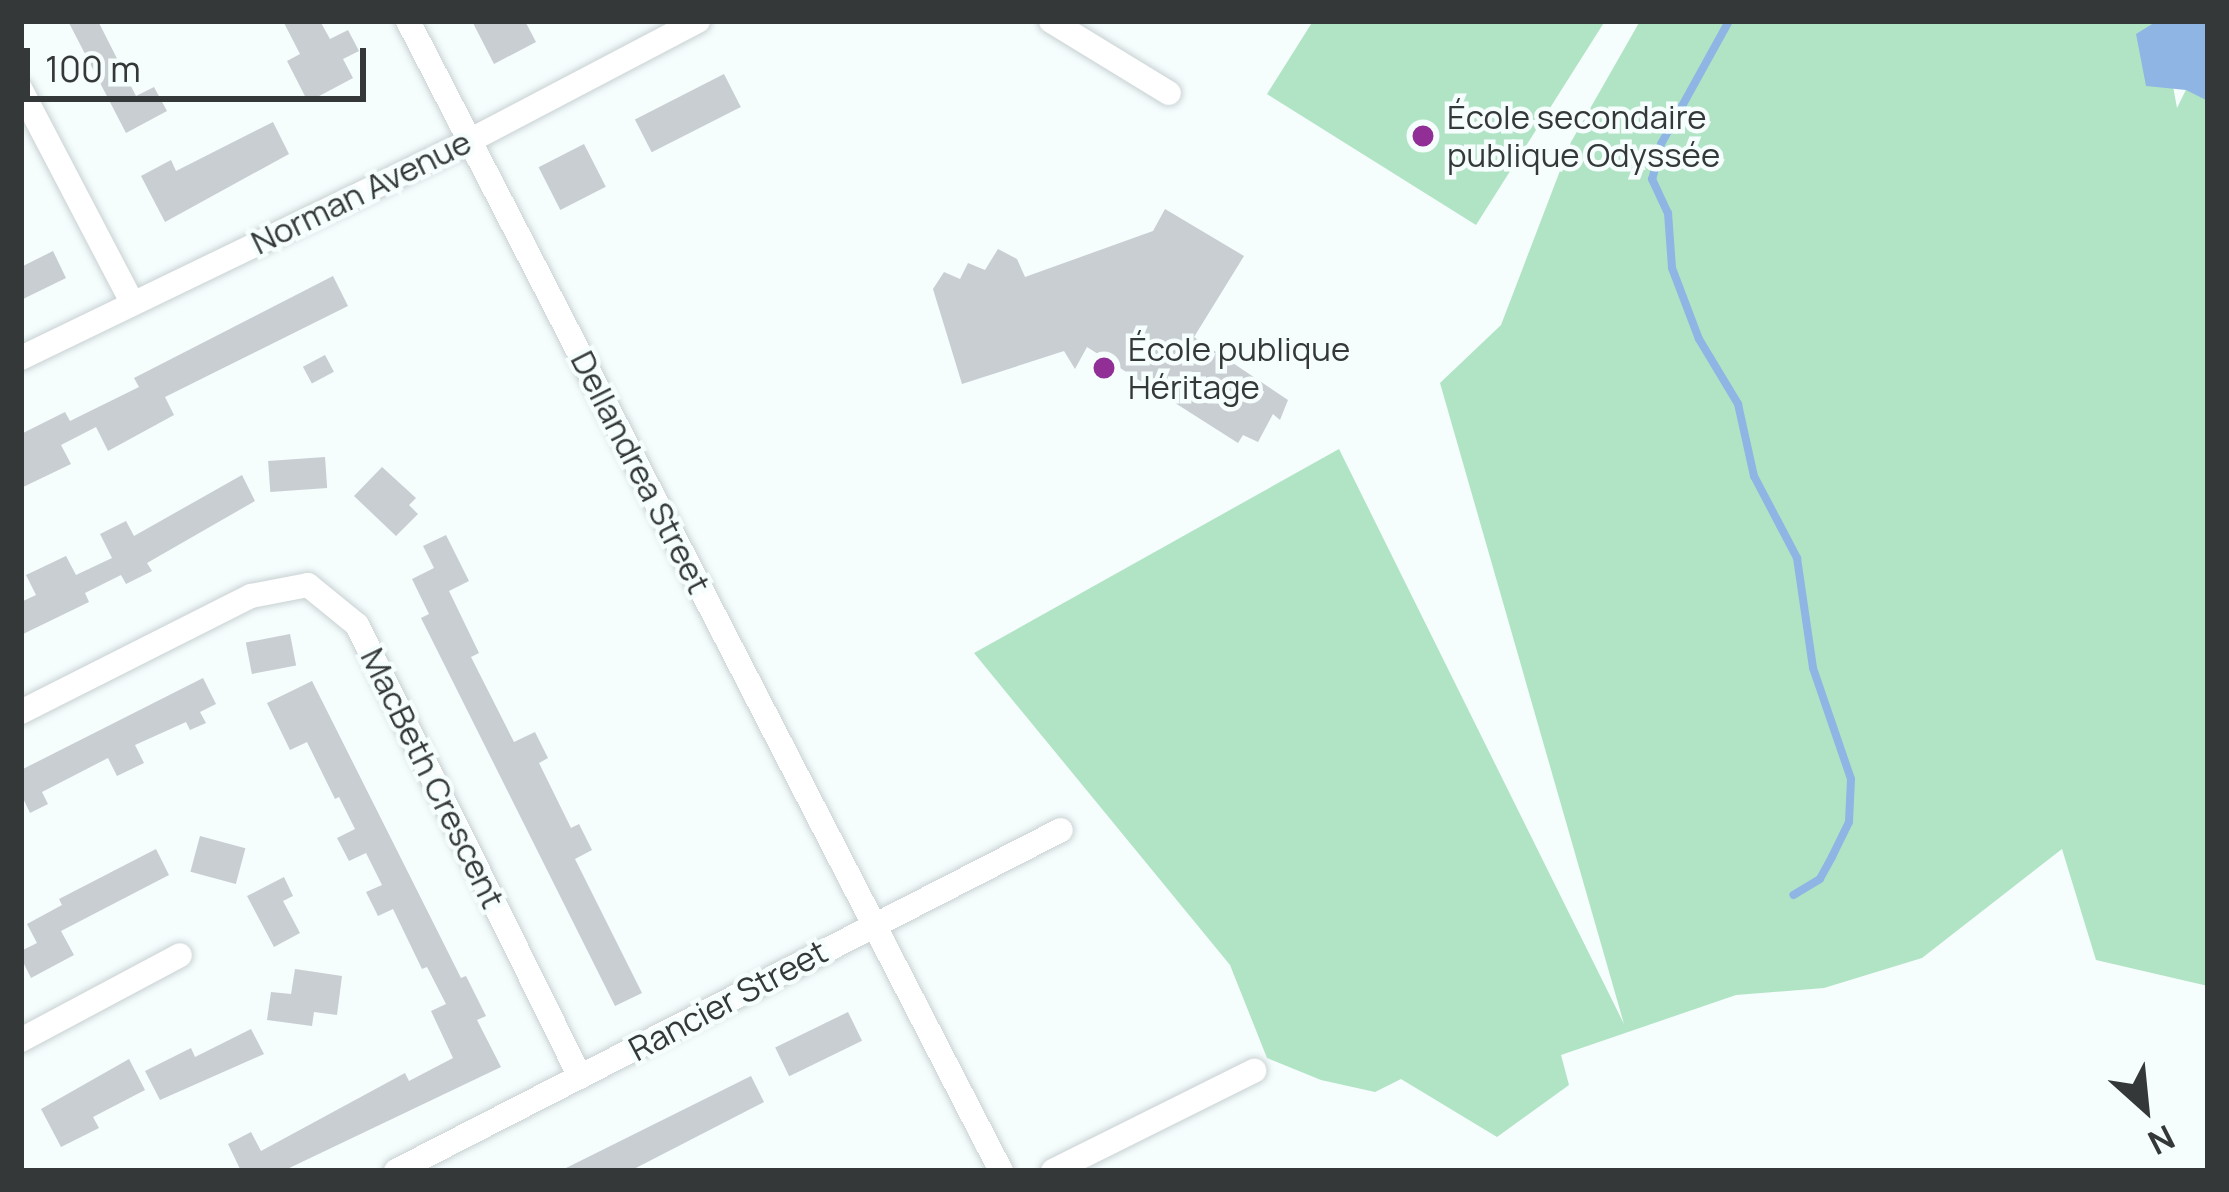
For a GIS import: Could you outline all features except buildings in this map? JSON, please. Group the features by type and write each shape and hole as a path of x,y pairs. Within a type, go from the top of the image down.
{"street":[{"name":"Dellandrea Street","path":"408,21 1000,1171"},
{"name":"Norman Avenue","path":"21,358 469,141 698,21"},
{"path":"1051,21 1169,93"},
{"path":"21,90 132,302"},
{"name":"MacBeth Crescent","path":"21,712 251,596 308,585 357,625 580,1077"},
{"name":"Rancier Street","path":"396,1171 1061,830"},
{"path":"21,1040 181,955"},
{"path":"1053,1171 1254,1071"}],"green space":[{"name":"École secondaire publique Odyssée","path":"1313,21 1605,21 1476,225 1267,94"},
{"path":"1640,21 2161,21 2177,108 2206,49 2208,21 2208,986 2096,960 2062,849 1922,958 1824,988 1736,995 1561,1055 1569,1085 1497,1137 1401,1079 1375,1092 1321,1080 1267,1058 1230,965 974,653 1339,449 1624,1024 1440,383 1501,325 1571,142"}],"water":[{"path":"2157,21 2208,21 2208,101 2186,90 2146,86 2136,34"}],"waterway":[{"path":"1729,21 1661,144 1652,179 1668,213 1672,268 1699,339 1738,404 1754,476 1797,558 1813,668 1851,779 1849,822 1832,857 1820,879 1793,895"}],"place":[{"name":"École secondaire publique Odyssée","path":"1423,136"},
{"name":"École publique Héritage","path":"1104,368"}]}
